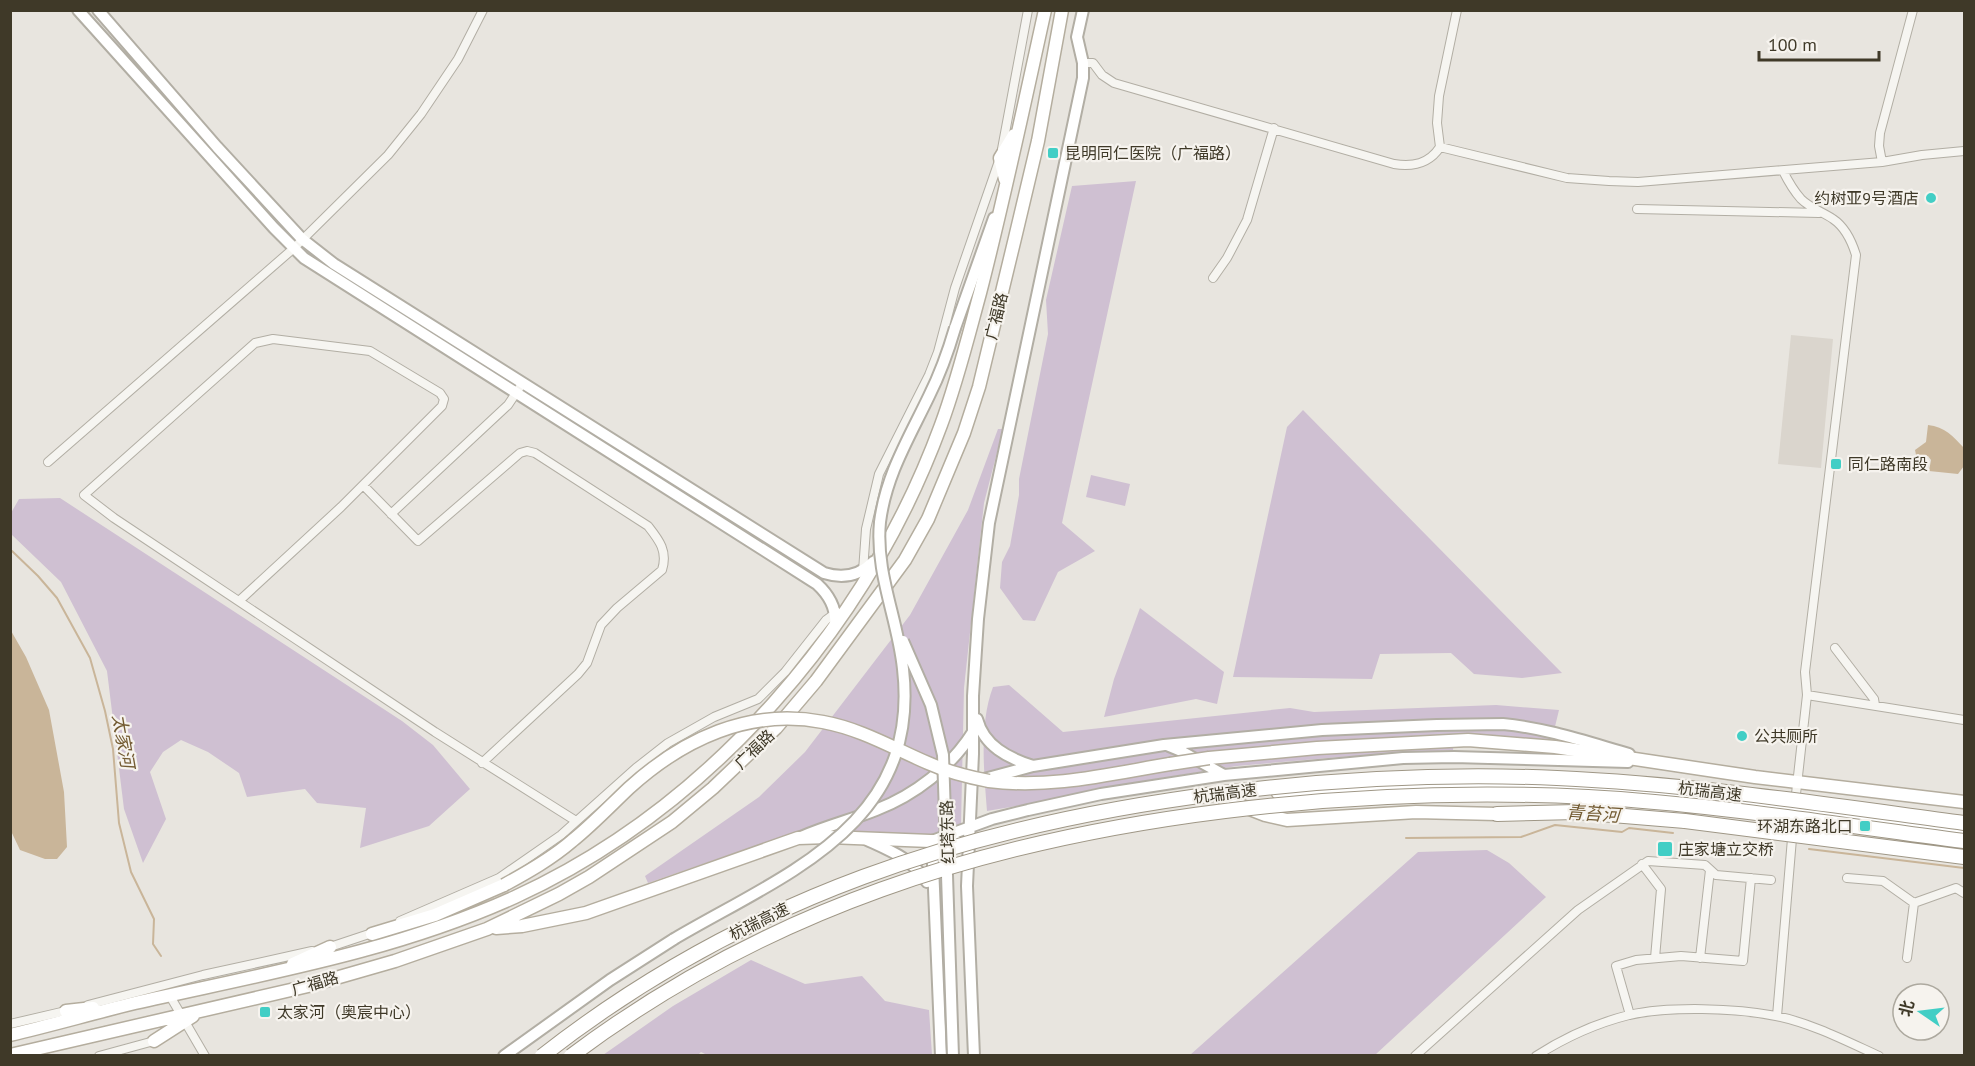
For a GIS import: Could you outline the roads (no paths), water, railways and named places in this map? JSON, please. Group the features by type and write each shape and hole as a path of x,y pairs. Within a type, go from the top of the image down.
{"highway":[{"name":"杭瑞高速","path":"542,1056 615,1002 690,956 764,918 843,883 916,857 1004,832 1166,801 1284,786 1367,780 1457,777 1555,778 1688,788 1965,823"},
{"name":"杭瑞高速","path":"571,1056 644,1005 716,962 771,934 850,900 922,874 997,853 1083,834 1169,819 1346,800 1436,795 1519,795 1675,804 1965,841"},
{"path":"1497,814 1576,812 1685,821 1965,857"}],"main road":[{"path":"78,10 294,248 317,267 519,388 577,417 824,573 843,577 853,576 880,555"},
{"path":"98,10 302,239 334,264 519,388 570,427 817,584 830,600 835,620"},
{"name":"广福路","path":"10,1035 133,1004 334,959 441,926 513,898 580,862 662,809 762,718 788,688 835,620 853,600 906,508 941,425 975,309 1020,125 1045,10"},
{"name":"广福路","path":"10,1055 183,1018 204,1010 308,986 395,962 487,929 589,877 672,822 713,788 776,728 816,681 905,560 928,519 964,434 979,387 1038,141 1062,10"},
{"name":"红塔东路","path":"974,1056 967,886 978,619 989,523 1083,78 1083,63 1077,37 1083,10"},
{"path":"139,78 149,68"},
{"path":"504,1056 610,980 674,939 810,861 848,830 884,782 894,755 904,713 903,669 880,561 880,528 884,499 895,465 935,385 1006,183 1000,158 1020,125"},
{"path":"570,427 577,417"},
{"path":"726,526 733,515"},
{"name":"红塔东路","path":"893,619 927,693 942,745 945,772 953,1056"},
{"path":"973,705 979,728 998,751 1033,766"},
{"path":"372,934 435,915 504,885 531,870 564,848 637,781 674,753 710,734 750,721 787,718 837,725 869,736 942,769 989,781 1039,784 1209,758 1317,748 1468,740 1555,747 1661,764 1965,802"},
{"path":"972,782 1033,766 1164,745 1322,730 1416,725 1503,724 1544,730 1661,764"},
{"path":"487,929 522,926 586,913 875,810 913,792 927,782 958,752 973,731"},
{"path":"1164,745 1181,751 1224,775"},
{"path":"932,841 992,819 1101,794 1224,775 1404,758 1454,757 1661,764"},
{"path":"798,838 829,837 969,843 996,840 1085,820 1224,799 1381,786 1541,786 1638,792 1965,830"},
{"path":"1224,799 1265,815 1287,820 1416,812 1497,814"},
{"path":"867,840 910,862 928,884 935,903"},
{"path":"932,841 941,1056"},
{"path":"278,973 330,947"},
{"path":"66,1011 133,1004"},
{"path":"154,1041 183,1018"}],"street":[{"path":"48,462 294,248 388,154 421,114 458,58 483,10"},
{"path":"853,600 863,570 866,529 879,474 932,367 955,288 1000,158 1029,10"},
{"path":"1083,63 1093,63 1102,75 1114,83 1409,167 1430,158 1440,147 1437,123 1439,96 1457,10"},
{"path":"1882,162 1879,146 1880,132 1913,10"},
{"path":"1213,278 1227,258 1247,220 1274,128"},
{"path":"1440,147 1567,178 1638,182 1882,162 1965,151"},
{"path":"1777,1016 1794,810 1807,694 1805,672 1856,255 1852,241 1841,227 1833,219 1802,200 1788,183 1783,171"},
{"path":"1637,209 1820,213"},
{"path":"238,601 363,485 442,406 444,399 440,393 370,351 273,339 255,343 84,495 238,601 482,763 576,821"},
{"path":"391,514 508,405 519,388"},
{"path":"363,485 418,541 520,453 527,451 535,453 648,526 661,542 664,552 662,570 617,608 602,625 587,663 482,763"},
{"path":"10,1024 203,975 330,947 372,934 499,878 544,848 668,743 714,717 758,699 792,663 826,620 835,620"},
{"path":"1835,648 1874,699 1875,705"},
{"path":"1807,694 1965,720"},
{"path":"1414,1056 1578,910 1648,861 1704,865 1716,875 1772,880"},
{"path":"1642,864 1661,889 1655,958"},
{"path":"1700,958 1710,870"},
{"path":"1630,1015 1616,966 1636,960 1681,956 1743,961 1750,878"},
{"path":"1847,878 1883,881 1914,903"},
{"path":"1914,903 1956,888 1965,894"},
{"path":"1907,958 1914,903"},
{"path":"170,996 205,1056"},
{"path":"1536,1056 1584,1031 1630,1015 1688,1009 1777,1016 1803,1024 1879,1056"},
{"path":"99,1056 154,1041"}],"waterway":[{"name":"太家河","path":"12,551 57,598 90,658 113,749 119,823 131,872 154,919 153,944 161,956"},
{"name":"青苔河","path":"1406,838 1521,837 1555,825 1622,832 1629,828 1673,833"},
{"name":"青苔河","path":"1809,849 1964,868"}],"place":[{"name":"昆明同仁医院（广福路）","path":"1053,153"},
{"name":"约树亚9号酒店","path":"1931,198"},
{"name":"同仁路南段","path":"1836,464"},
{"name":"公共厕所","path":"1742,736"},
{"name":"环湖东路北口","path":"1865,826"},
{"name":"庄家塘立交桥","path":"1665,849"},
{"name":"太家河（奥宸中心）","path":"265,1012"}]}
